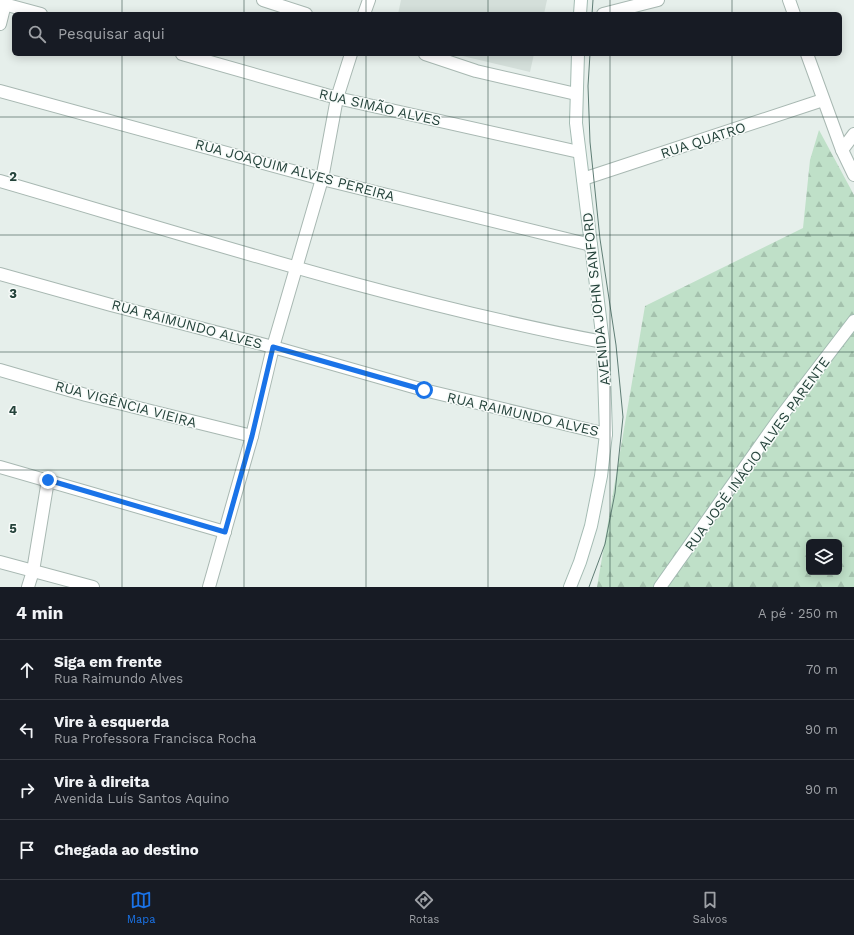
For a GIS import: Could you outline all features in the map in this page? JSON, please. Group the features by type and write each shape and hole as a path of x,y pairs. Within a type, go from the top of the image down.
{"street":[{"path":"263,0 300,12"},
{"path":"365,12 369,0"},
{"path":"580,12 581,0"},
{"path":"611,12 658,0"},
{"path":"789,0 793,12"},
{"path":"0,24 4,2 35,12"},
{"name":"RUA SIMÃO ALVES","path":"189,56 337,98 579,152"},
{"path":"209,587 252,436 273,347 298,268 322,179 337,98 350,56"},
{"path":"431,56 476,71 576,94"},
{"name":"AVENIDA JOHN SANFORD","path":"570,587 580,562 591,526 601,476 606,434 603,342 579,152 576,94 578,56"},
{"path":"808,56 842,150 854,175"},
{"name":"RUA JOAQUIM ALVES PEREIRA","path":"0,91 322,179 590,245"},
{"name":"RUA QUATRO","path":"582,179 823,100"},
{"path":"842,150 854,134"},
{"path":"0,181 298,268 523,327 603,342"},
{"name":"RUA RAIMUNDO ALVES","path":"0,274 111,305 273,347 424,390 606,434"},
{"name":"RUA JOSÉ INÁCIO ALVES PARENTE","path":"660,587 779,420 854,321"},
{"name":"RUA VIGÊNCIA VIEIRA","path":"0,370 86,395 252,436"},
{"path":"0,466 225,532"},
{"path":"28,587 33,571 48,480"},
{"path":"0,562 93,587"}],"shaded area":[{"path":"401,0 547,0 544,12 398,12"},
{"path":"462,56 534,56 530,72"}],"green space":[{"path":"819,130 854,195 854,587 597,587 645,306 803,228 810,160"}],"tram line":[{"path":"592,12 593,0"},
{"path":"589,587 605,544 615,493 623,417 616,345 600,239 590,142 588,86 590,56"}],"route":[{"path":"48,480 225,532 252,436 263,384 273,347 424,390"}]}
